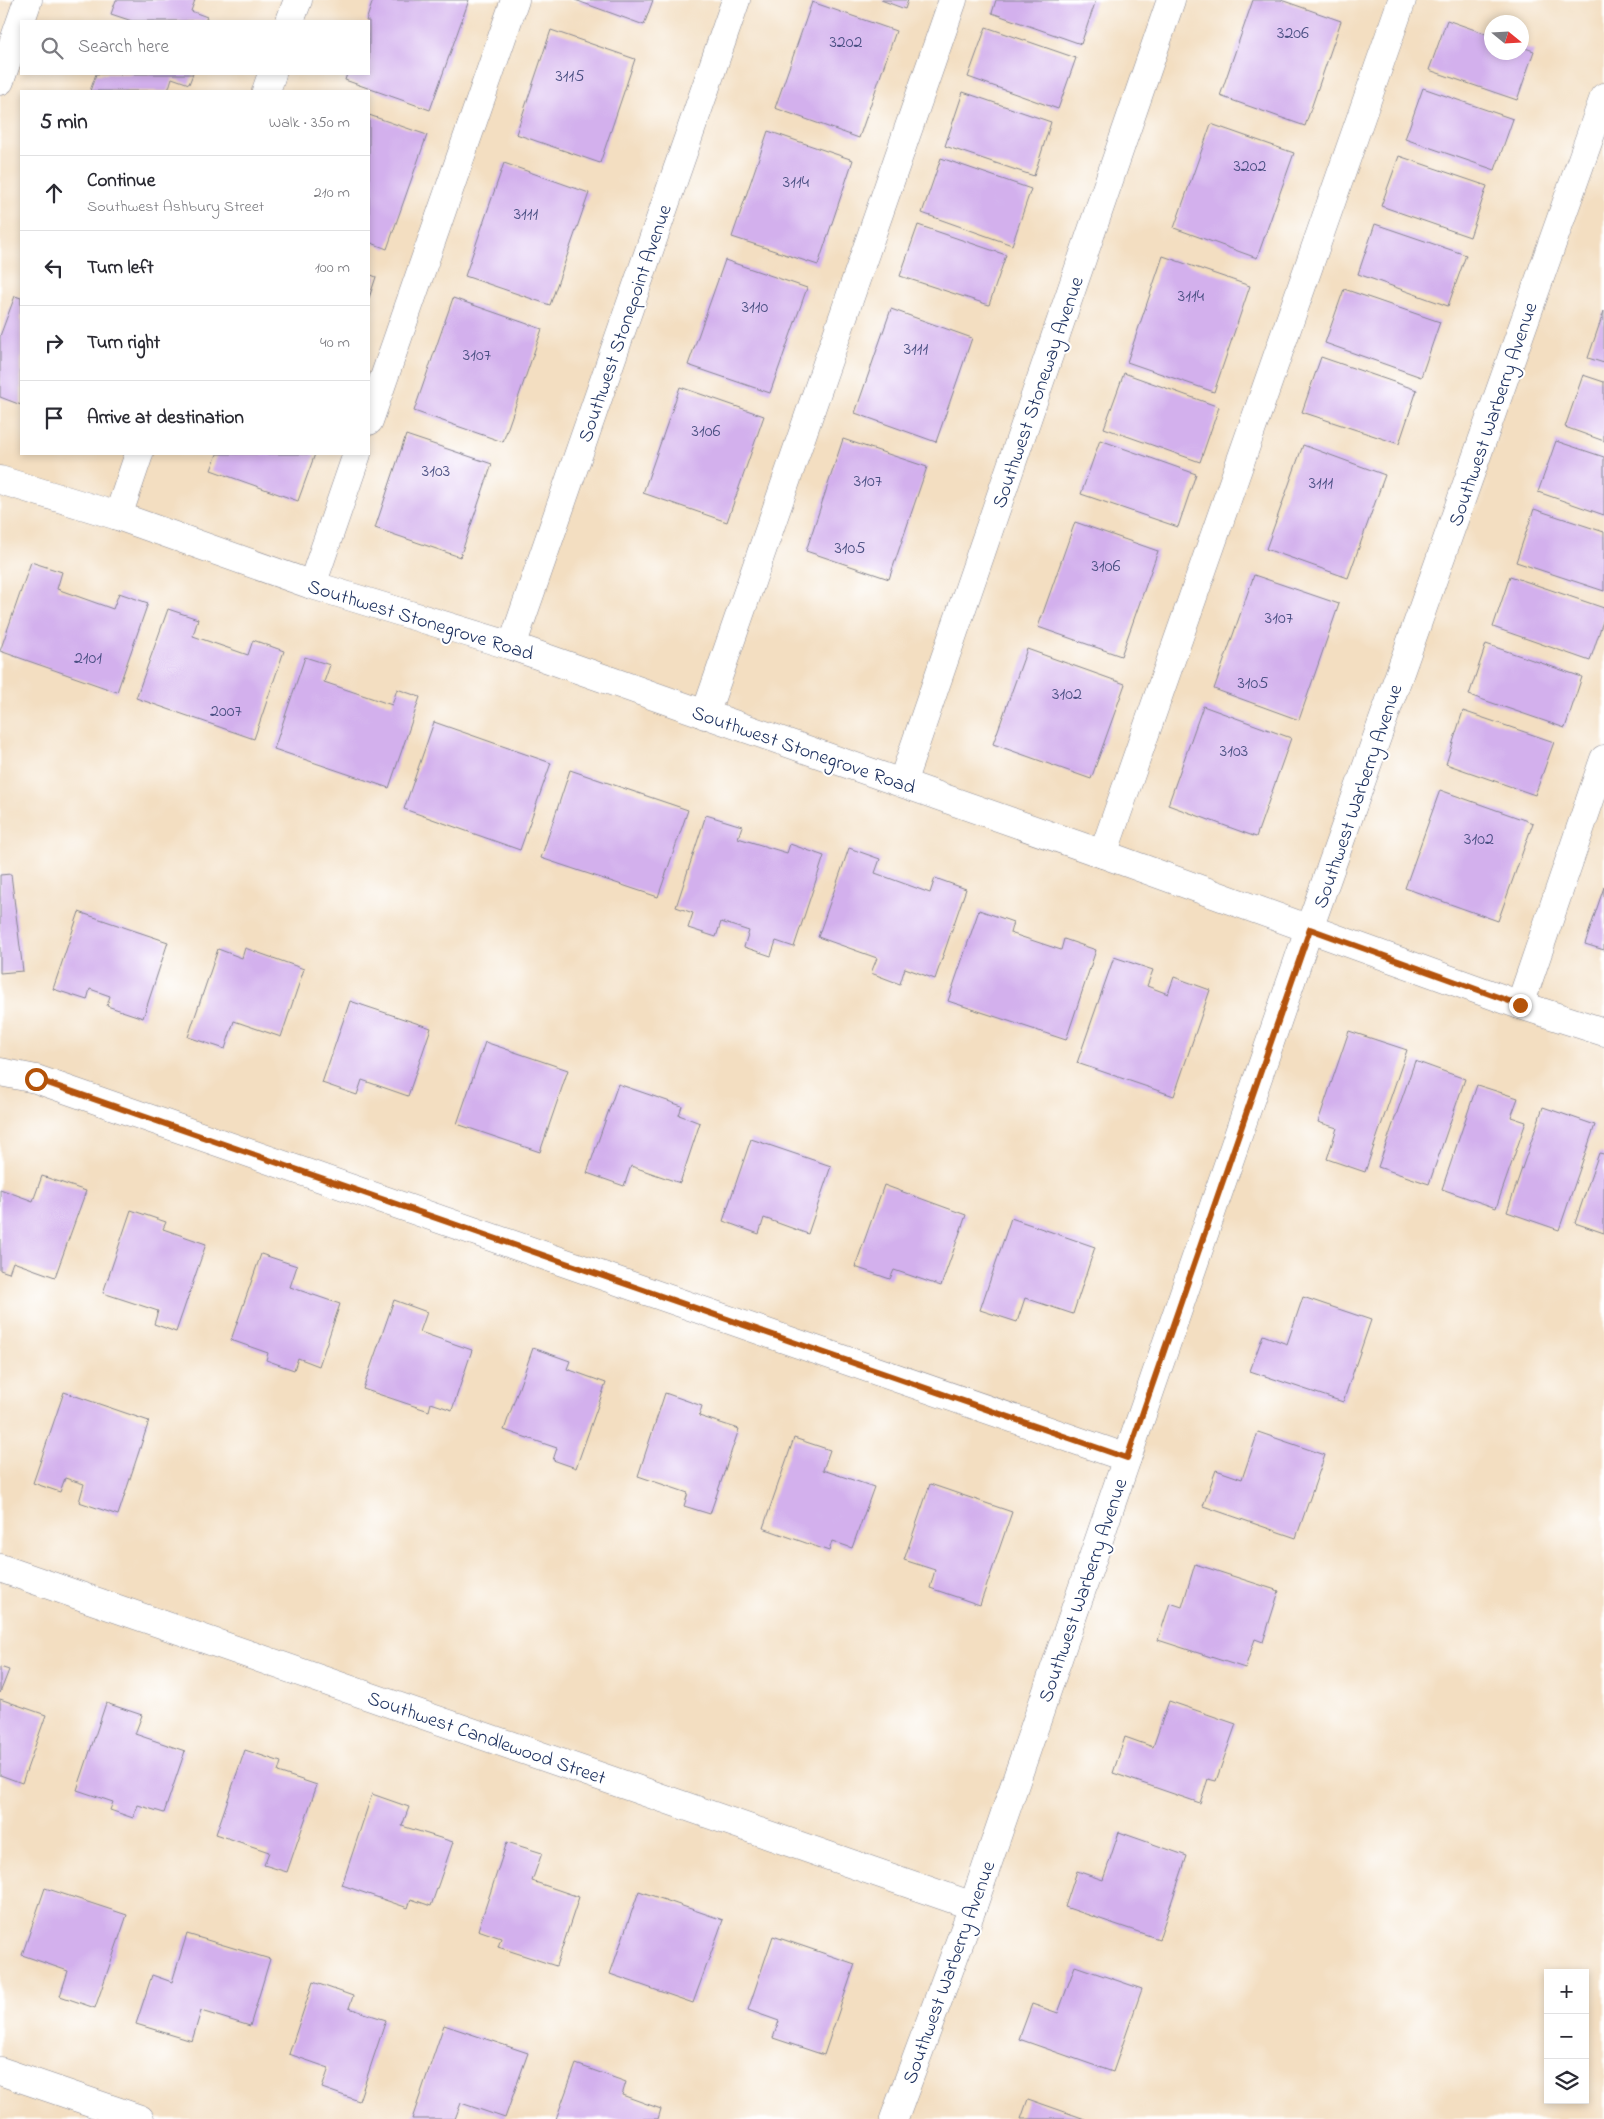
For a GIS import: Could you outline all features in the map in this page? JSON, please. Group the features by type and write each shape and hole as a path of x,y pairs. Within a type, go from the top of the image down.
{"street":[{"path":"21,20 28,0"},
{"path":"290,20 298,0"},
{"path":"370,418 515,0"},
{"name":"Southwest Stonepoint Avenue","path":"512,646 736,0"},
{"path":"705,715 953,0"},
{"name":"Southwest Stoneway Avenue","path":"902,783 1171,0"},
{"path":"1103,854 1402,0"},
{"path":"0,81 20,23"},
{"path":"266,90 272,75"},
{"name":"Southwest Warberry Avenue","path":"894,2119 973,1906 1310,929 1604,97"},
{"path":"118,516 139,455"},
{"path":"312,585 357,455"},
{"name":"Southwest Stonegrove Road","path":"0,480 118,516 312,585 512,646 1103,854 1520,1005 1604,1032"},
{"path":"1520,1005 1604,759"},
{"path":"0,1072 36,1079 1127,1458"},
{"name":"Southwest Candlewood Street","path":"0,1568 973,1906"},
{"path":"0,2072 140,2119"}],"building":[{"path":"116,0 195,0 191,11 207,17 206,20 129,20 111,14"},
{"path":"373,0 469,0 430,110 345,80 347,75 370,75 370,20 366,20"},
{"path":"575,0 653,0 644,25"},
{"path":"881,0 908,0 905,9"},
{"path":"996,0 1096,0 1081,44 992,13"},
{"path":"1253,0 1281,0 1341,21 1305,126 1220,96"},
{"path":"812,2 896,31 859,138 775,108"},
{"path":"1447,20 1484,33 1484,60 1529,60 1529,49 1534,51 1517,100 1429,70"},
{"path":"986,27 1076,58 1058,109 968,77"},
{"path":"551,30 635,59 600,163 516,134"},
{"path":"96,75 193,75 189,84 172,78 168,90 90,90"},
{"path":"1423,88 1513,119 1495,170 1405,139"},
{"path":"963,92 1051,122 1034,176 945,146"},
{"path":"370,115 427,135 387,249 370,242"},
{"path":"1211,124 1294,153 1257,258 1174,228"},
{"path":"768,131 853,160 818,265 732,237"},
{"path":"1399,156 1487,186 1470,237 1381,206"},
{"path":"941,158 1031,189 1012,245 922,213"},
{"path":"504,163 589,193 550,305 465,276"},
{"path":"1375,224 1466,255 1448,306 1358,274"},
{"path":"918,225 1006,255 989,305 900,276"},
{"path":"1163,256 1250,286 1214,392 1127,362"},
{"path":"725,260 807,288 770,393 688,365"},
{"path":"370,274 376,277 370,295"},
{"path":"1344,289 1440,322 1421,377 1325,343"},
{"path":"15,296 20,298 20,405 0,397 0,336"},
{"path":"453,298 542,329 503,442 414,411"},
{"path":"891,309 972,338 936,442 855,413"},
{"path":"1604,311 1604,363 1588,358"},
{"path":"1321,357 1417,390 1399,444 1302,412"},
{"path":"1124,373 1219,407 1200,462 1104,428"},
{"path":"1583,375 1604,382 1604,441 1565,427"},
{"path":"680,387 764,416 727,522 643,493"},
{"path":"406,435 492,464 460,557 375,528"},
{"path":"843,439 927,467 889,579 806,551"},
{"path":"1100,440 1196,474 1178,527 1081,494"},
{"path":"1556,441 1604,457 1604,515 1538,492"},
{"path":"1303,445 1385,475 1348,578 1266,549"},
{"path":"217,455 315,455 298,501 211,470"},
{"path":"1534,509 1604,532 1604,591 1516,562"},
{"path":"1075,522 1158,551 1121,656 1038,627"},
{"path":"31,562 62,572 57,589 113,609 119,593 148,603 117,692 0,651"},
{"path":"1254,575 1339,604 1299,720 1214,689"},
{"path":"1510,576 1604,608 1604,618 1590,661 1493,627"},
{"path":"168,609 198,619 193,636 248,655 253,640 284,651 254,739 136,698"},
{"path":"1486,644 1582,677 1565,728 1469,695"},
{"path":"1027,649 1125,684 1091,779 993,744"},
{"path":"305,657 330,665 324,682 392,705 397,689 420,697 389,788 274,749"},
{"path":"1203,706 1291,738 1256,837 1168,805"},
{"path":"1463,711 1554,742 1535,795 1446,764"},
{"path":"434,722 551,763 520,850 404,809"},
{"path":"570,770 688,810 658,897 541,858"},
{"path":"1440,790 1533,823 1498,921 1405,888"},
{"path":"706,815 742,826 738,838 787,853 790,844 824,856 794,947 776,941 771,956 744,947 749,931 721,922 716,937 688,928 693,913 676,907"},
{"path":"849,848 880,859 875,873 930,893 935,878 966,889 935,979 905,968 900,984 871,973 877,958 818,937"},
{"path":"11,874 23,971 0,973 0,875"},
{"path":"1604,887 1604,950 1585,944"},
{"path":"979,910 1013,922 1010,933 1061,950 1064,939 1096,950 1066,1040 948,1001"},
{"path":"79,912 168,942 143,1018 107,1006 110,996 90,989 87,1000 53,989"},
{"path":"245,948 304,969 281,1037 234,1021 225,1049 188,1037 218,949 242,958"},
{"path":"1114,957 1153,970 1147,986 1168,994 1174,977 1210,990 1174,1096 1077,1063"},
{"path":"350,1001 431,1028 408,1096 362,1080 357,1095 322,1083"},
{"path":"1349,1031 1407,1050 1365,1172 1327,1159 1337,1128 1318,1122"},
{"path":"485,1042 568,1070 540,1152 457,1124"},
{"path":"1415,1061 1465,1079 1429,1184 1378,1167"},
{"path":"618,1084 682,1106 679,1115 700,1123 680,1183 631,1166 624,1186 587,1173"},
{"path":"1477,1085 1518,1098 1511,1117 1526,1122 1496,1208 1442,1189"},
{"path":"1543,1107 1595,1125 1559,1230 1507,1212"},
{"path":"751,1139 831,1166 808,1234 764,1218 759,1234 723,1221"},
{"path":"1599,1153 1604,1154 1604,1233 1575,1223"},
{"path":"42,1176 86,1191 55,1277 13,1262 9,1273 0,1270 0,1189 33,1201"},
{"path":"884,1185 966,1215 941,1286 894,1270 890,1279 855,1267"},
{"path":"131,1210 166,1222 163,1229 206,1244 176,1332 154,1324 158,1311 103,1293"},
{"path":"1011,1218 1095,1247 1073,1314 1025,1298 1017,1322 980,1310"},
{"path":"261,1254 297,1266 290,1287 340,1304 319,1366 298,1358 294,1370 266,1360 268,1353 231,1340"},
{"path":"1303,1297 1371,1320 1343,1402 1250,1371 1263,1335 1287,1344"},
{"path":"394,1300 427,1312 420,1332 472,1350 452,1410 431,1403 429,1411 363,1389"},
{"path":"533,1348 570,1361 567,1369 606,1383 576,1468 553,1460 557,1448 504,1430"},
{"path":"64,1392 149,1421 118,1515 79,1502 84,1484 65,1478 60,1492 33,1483"},
{"path":"665,1393 702,1406 699,1416 739,1429 710,1514 684,1506 688,1493 638,1476"},
{"path":"1258,1432 1325,1455 1296,1538 1203,1506 1216,1470 1242,1479"},
{"path":"794,1438 830,1450 823,1470 874,1487 852,1548 832,1541 829,1551 763,1528"},
{"path":"930,1484 1012,1512 980,1605 930,1588 935,1570 904,1560"},
{"path":"1195,1564 1279,1591 1263,1642 1255,1639 1245,1668 1158,1640 1170,1603 1182,1607"},
{"path":"0,1667 9,1670 0,1693"},
{"path":"0,1699 46,1715 22,1783 0,1775"},
{"path":"1169,1701 1236,1724 1216,1781 1208,1779 1200,1803 1113,1773 1125,1737 1153,1747"},
{"path":"106,1703 142,1715 135,1734 185,1751 164,1813 138,1805 133,1818 110,1810 113,1802 77,1790"},
{"path":"245,1750 281,1762 278,1772 317,1785 287,1872 264,1865 269,1852 216,1834"},
{"path":"372,1794 409,1807 402,1826 453,1842 431,1906 411,1899 408,1908 342,1885"},
{"path":"1119,1832 1187,1856 1159,1939 1065,1907 1077,1871 1103,1880"},
{"path":"507,1842 542,1853 532,1881 579,1897 556,1966 498,1947 501,1938 478,1930"},
{"path":"45,1888 127,1915 95,2008 60,1996 68,1971 22,1955"},
{"path":"639,1891 723,1920 693,2003 610,1974"},
{"path":"187,1934 270,1959 250,2026 201,2011 192,2041 136,2024 152,1975 172,1982"},
{"path":"773,1936 855,1964 824,2055 773,2038 779,2021 748,2010"},
{"path":"1075,1966 1142,1989 1113,2072 1019,2039 1032,2004 1058,2013"},
{"path":"313,1982 353,1996 349,2008 386,2020 359,2101 322,2088 329,2068 289,2054"},
{"path":"444,2025 528,2053 505,2118 461,2103 455,2119 412,2119"},
{"path":"576,2064 626,2082 622,2095 661,2109 658,2119 556,2119"},
{"path":"1028,2099 1085,2119 1021,2119"}],"route":[{"path":"36,1079 1127,1458 1310,929 1520,1005"}]}
